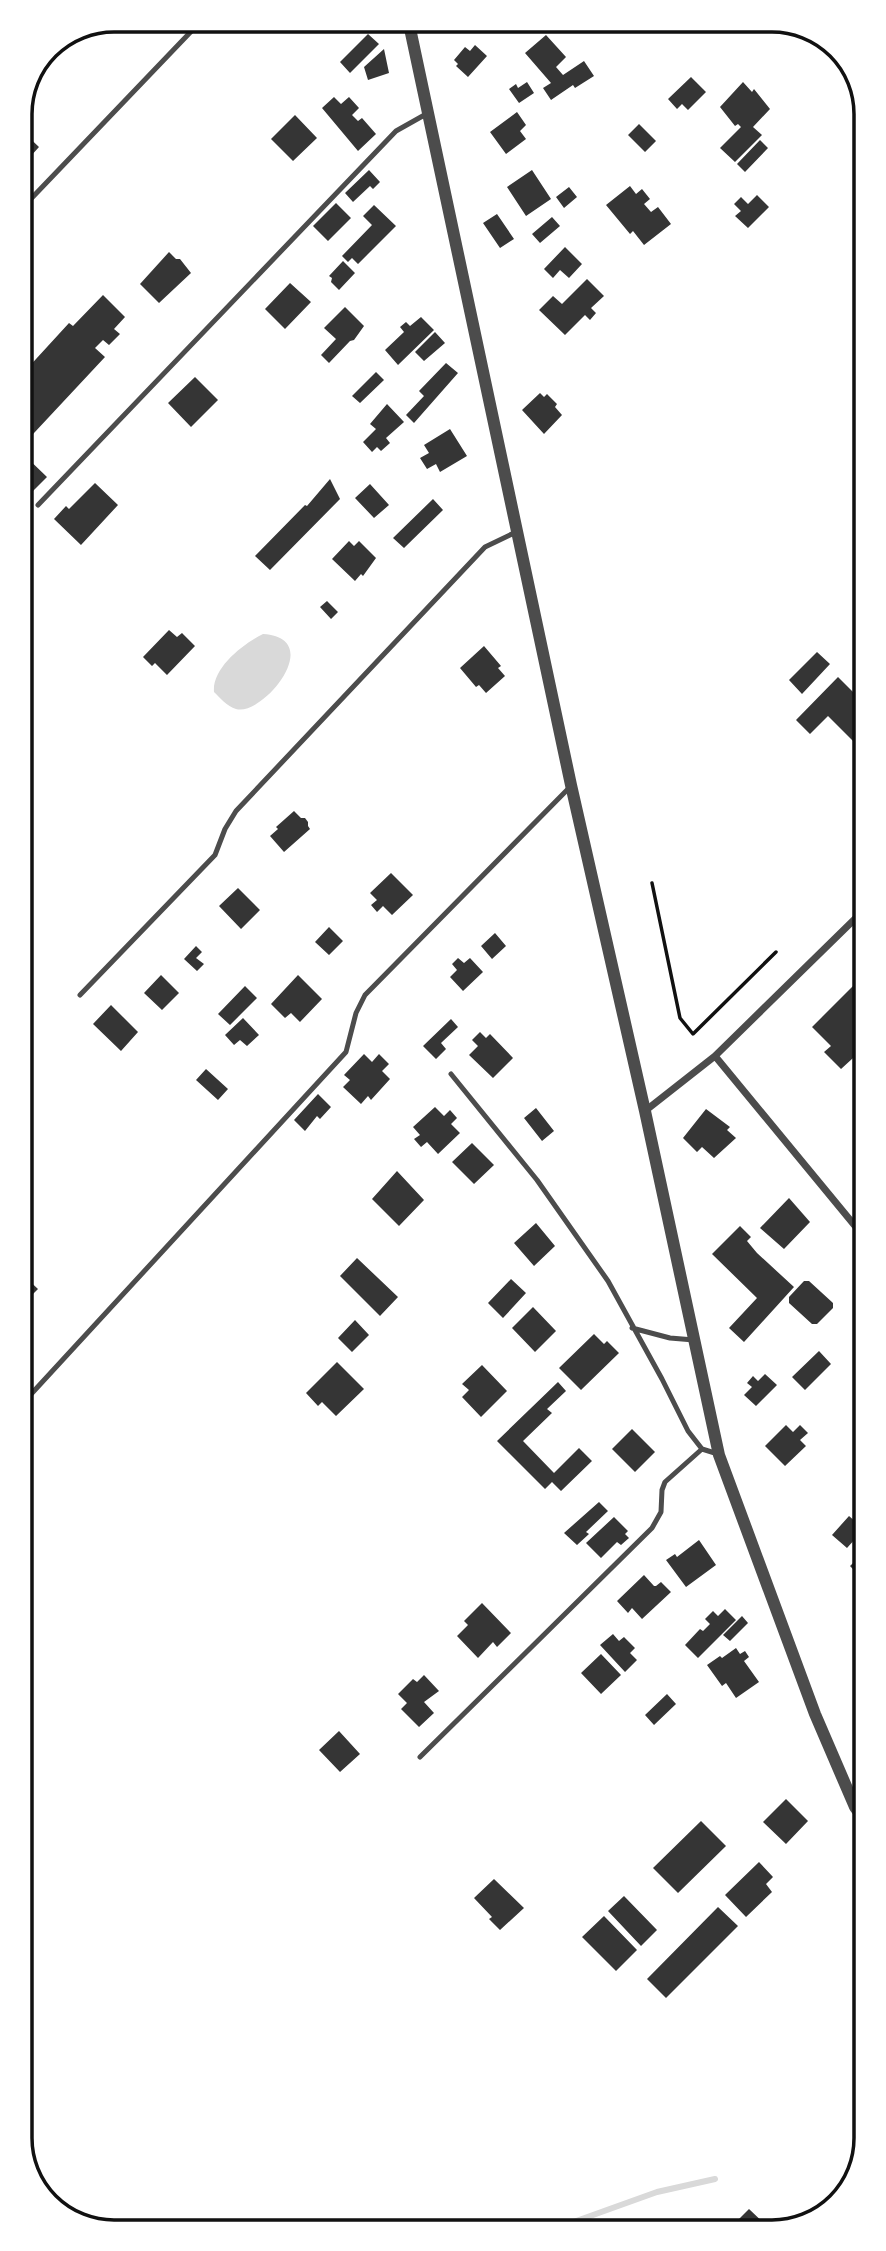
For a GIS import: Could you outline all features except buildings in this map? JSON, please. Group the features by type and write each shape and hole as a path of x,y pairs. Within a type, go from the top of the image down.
{"street":[{"path":"411,32 571,785 719,1455 815,1714 854,1802"},
{"path":"645,1111 715,1056 854,920"},
{"path":"715,1056 854,1225"}],"lane":[{"path":"32,198 190,32"},
{"path":"38,505 396,131 428,113"},
{"path":"80,995 215,855 225,829 236,811 485,547 517,532"},
{"path":"32,1393 346,1052 356,1013 365,995 571,785"},
{"path":"451,1074 537,1180 608,1281 688,1431 702,1449 719,1455"},
{"path":"632,1328 670,1338 694,1340"},
{"path":"420,1757 652,1528 662,1513 662,1490 665,1482 702,1449"}],"path":[{"path":"652,883 680,1018 694,1034 776,952"},
{"path":"685,1033 689,1029"}],"shaded area":[{"path":"263,634 281,639 290,649 290,662 284,676 261,701 248,708 236,709 214,692 218,674 230,658"}],"waterway":[{"path":"580,2220 657,2192 715,2179"}]}
